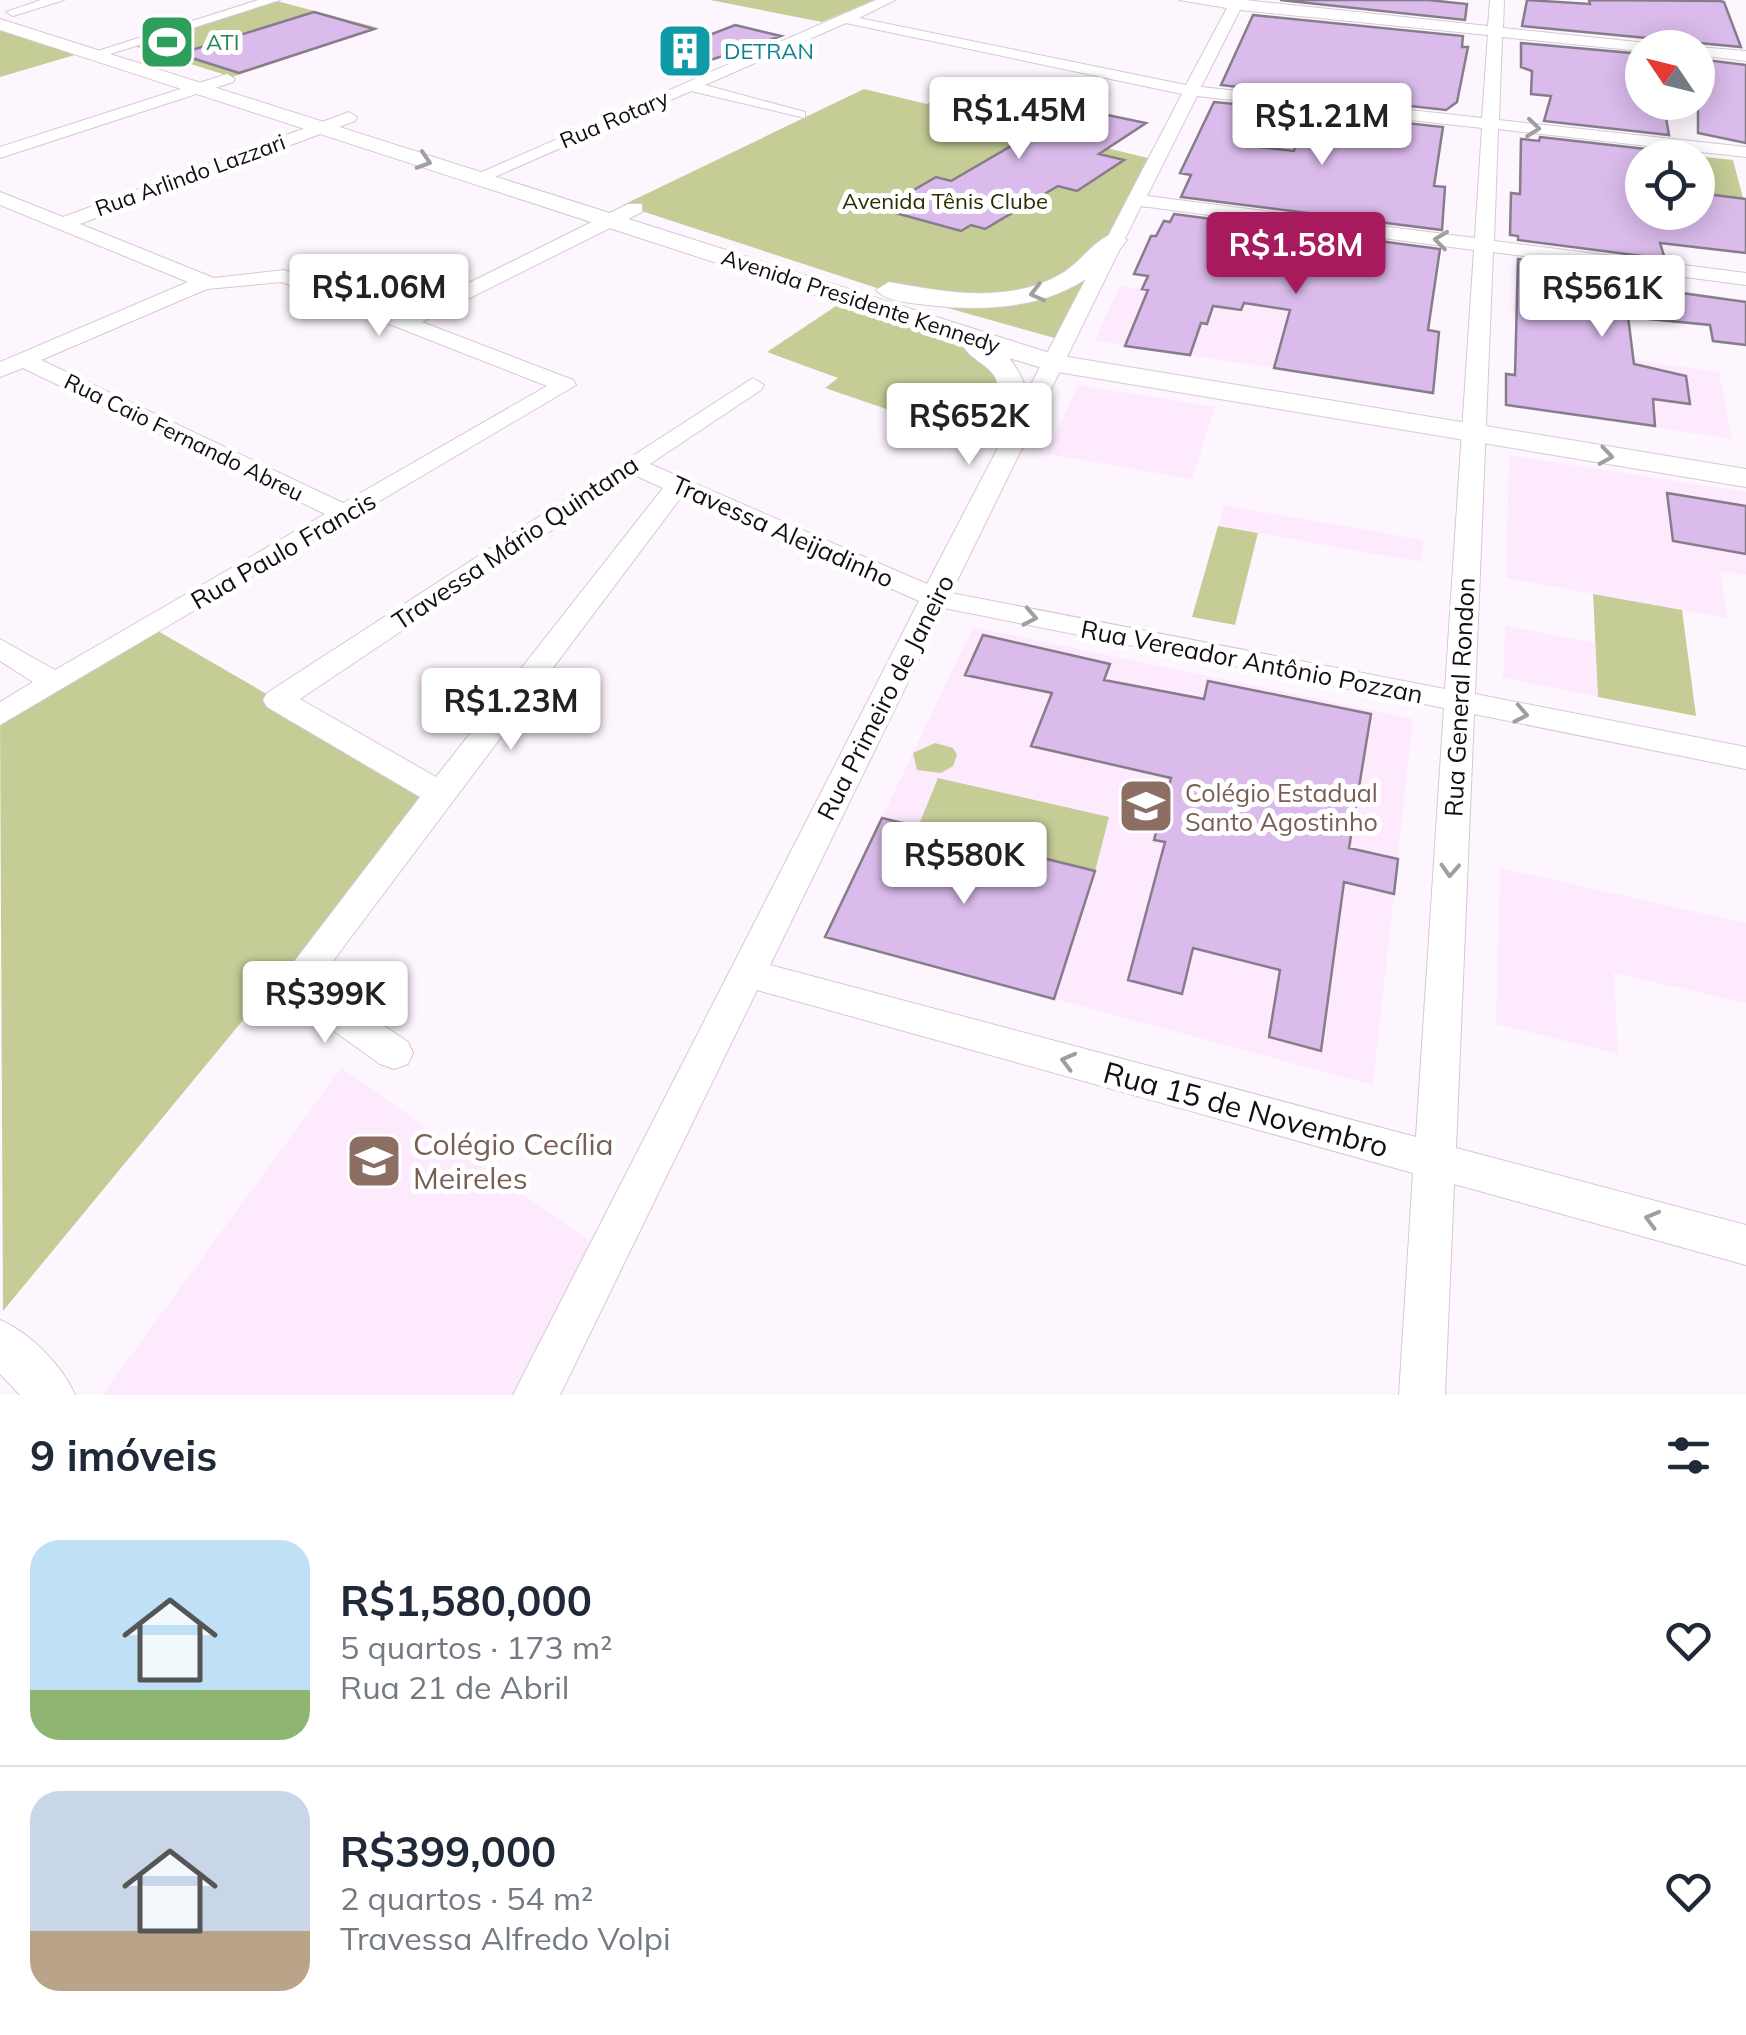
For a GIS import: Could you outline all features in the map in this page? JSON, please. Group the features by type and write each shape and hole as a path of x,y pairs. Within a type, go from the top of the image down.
{"main road":[{"name":"Avenida Presidente Kennedy","path":"4,15 227,78 635,208 880,298"},
{"name":"Avenida Presidente Kennedy","path":"4,15 93,55 610,220 1056,354 1474,424 1746,478"},
{"path":"880,298 961,301 1036,294 1083,275 1115,240"},
{"path":"880,298 998,361 1014,382 1012,444"},
{"name":"Avenida Presidente Kennedy","path":"1474,424 1746,455"}],"street":[{"path":"4,15 56,0"},
{"path":"93,55 273,0"},
{"name":"Rua Rotary","path":"478,178 888,0"},
{"path":"1186,0 1625,45"},
{"name":"Rua General Rondon","path":"1422,1395 1496,0"},
{"name":"Rua Primeiro de Janeiro","path":"536,1395 1056,354 1237,4"},
{"path":"845,19 1192,91 1746,152"},
{"path":"1715,53 1746,56"},
{"path":"0,153 227,78"},
{"path":"690,86 799,115"},
{"name":"Rua Arlindo Lazzari","path":"61,224 348,117"},
{"path":"0,198 205,282 216,285 284,276 406,322 635,208"},
{"path":"1135,200 1746,279"},
{"path":"0,370 205,282"},
{"name":"Rua Paulo Francis","path":"0,715 565,385 406,322"},
{"name":"Rua Caio Fernando Abreu","path":"24,360 345,514"},
{"name":"Travessa Mário Quintana","path":"441,795 278,700 752,385"},
{"name":"Travessa Aleijadinho","path":"632,465 935,598"},
{"path":"394,1054 295,984 678,485"},
{"name":"Rua Vereador Antônio Pozzan","path":"935,598 1746,758"},
{"path":"0,648 55,683"},
{"name":"Rua 15 de Novembro","path":"746,973 1746,1245"},
{"path":"0,1342 52,1395"}],"shaded area":[{"path":"1120,286 1307,312 1293,371 1094,341"},
{"path":"1576,352 1719,372 1732,439 1506,405 1506,372 1577,383"},
{"path":"1078,385 1215,407 1192,479 1046,454"},
{"path":"1509,455 1746,492 1746,575 1720,571 1727,618 1506,578"},
{"path":"1224,505 1423,540 1421,562 1218,526"},
{"path":"1505,626 1595,643 1598,697 1503,678"},
{"name":"Colégio Estadual Santo Agostinho","path":"973,627 1413,719 1373,1085 825,937"},
{"path":"1500,868 1746,923 1746,1003 1614,973 1618,1054 1496,1024"},
{"name":"Colégio Cecília Meireles","path":"341,1068 607,1253 536,1395 102,1395"}],"green space":[{"path":"273,0 379,28 232,77 127,44"},
{"path":"710,0 874,0 822,22"},
{"path":"0,24 85,52 0,77"},
{"name":"Avenida Tênis Clube","path":"970,82 1047,101 1008,124 1156,160 1115,240 1064,289 1089,279 1058,339 880,289 623,205 864,89 927,104"},
{"path":"1256,107 1306,113 1295,148 1243,142"},
{"path":"1715,158 1733,160 1743,198 1715,195"},
{"path":"845,300 977,351 1004,385 1000,448 825,388 838,378 767,352"},
{"path":"1218,526 1258,533 1235,625 1192,617"},
{"path":"1593,594 1682,610 1696,716 1598,697"},
{"path":"151,627 441,795 267,1017 253,1008 3,1311 0,715"},
{"path":"935,743 953,748 957,755 953,766 941,773 917,770 913,753"},
{"path":"938,778 1109,817 1095,871 918,827"}],"building":[{"path":"1280,0 1428,0 1467,4 1465,20"},
{"path":"1527,0 1590,4 1589,0 1720,1 1724,2 1741,47 1715,45 1715,30 1625,30 1625,36 1522,26"},
{"path":"314,12 374,29 239,73 179,54"},
{"path":"1253,15 1463,36 1462,47 1468,47 1457,102 1446,110 1311,95 1313,89 1265,84 1262,90 1221,85"},
{"path":"735,25 781,36 702,63 663,53"},
{"path":"1521,43 1625,52 1625,120 1666,120 1669,135 1544,121 1551,96 1531,94 1532,71 1521,67"},
{"path":"1715,61 1746,65 1746,143 1698,133 1698,120 1715,120"},
{"path":"980,85 1146,123 1099,154 1124,160 1077,191 1058,186 985,229 971,225 961,231 881,209 936,177 951,181 1042,128 945,103"},
{"path":"1214,102 1256,106 1240,145 1294,151 1306,112 1443,127 1434,186 1445,187 1442,230 1181,197 1191,175 1180,173"},
{"path":"1540,137 1625,147 1625,230 1715,230 1715,195 1746,199 1746,253 1660,243 1665,259 1518,240 1518,236 1510,235 1511,193 1520,194 1521,139 1539,141"},
{"path":"1174,214 1440,249 1428,330 1439,332 1433,393 1274,368 1290,310 1244,303 1241,310 1213,306 1207,324 1201,323 1190,355 1125,346 1148,290 1142,289 1148,276 1134,274 1151,236 1156,236 1164,221 1170,222"},
{"path":"1518,259 1671,279 1675,292 1746,302 1746,345 1713,341 1710,325 1628,317 1634,364 1686,376 1690,404 1653,399 1655,426 1506,405 1506,374 1515,375"},
{"path":"1667,493 1746,506 1746,554 1673,541"},
{"path":"983,635 1110,664 1104,680 1204,699 1208,681 1371,714 1349,848 1398,859 1394,894 1344,882 1321,1051 1269,1037 1280,970 1193,948 1182,994 1128,980 1165,842 1154,840 1171,778 1031,746 1052,693 965,675"},
{"path":"882,818 1095,871 1054,999 825,937"}],"place":[{"name":"ATI","path":"167,42"},
{"name":"DETRAN","path":"685,51"},
{"name":"Colégio Estadual Santo Agostinho","path":"1146,806"},
{"name":"Colégio Cecília Meireles","path":"374,1161"}]}
